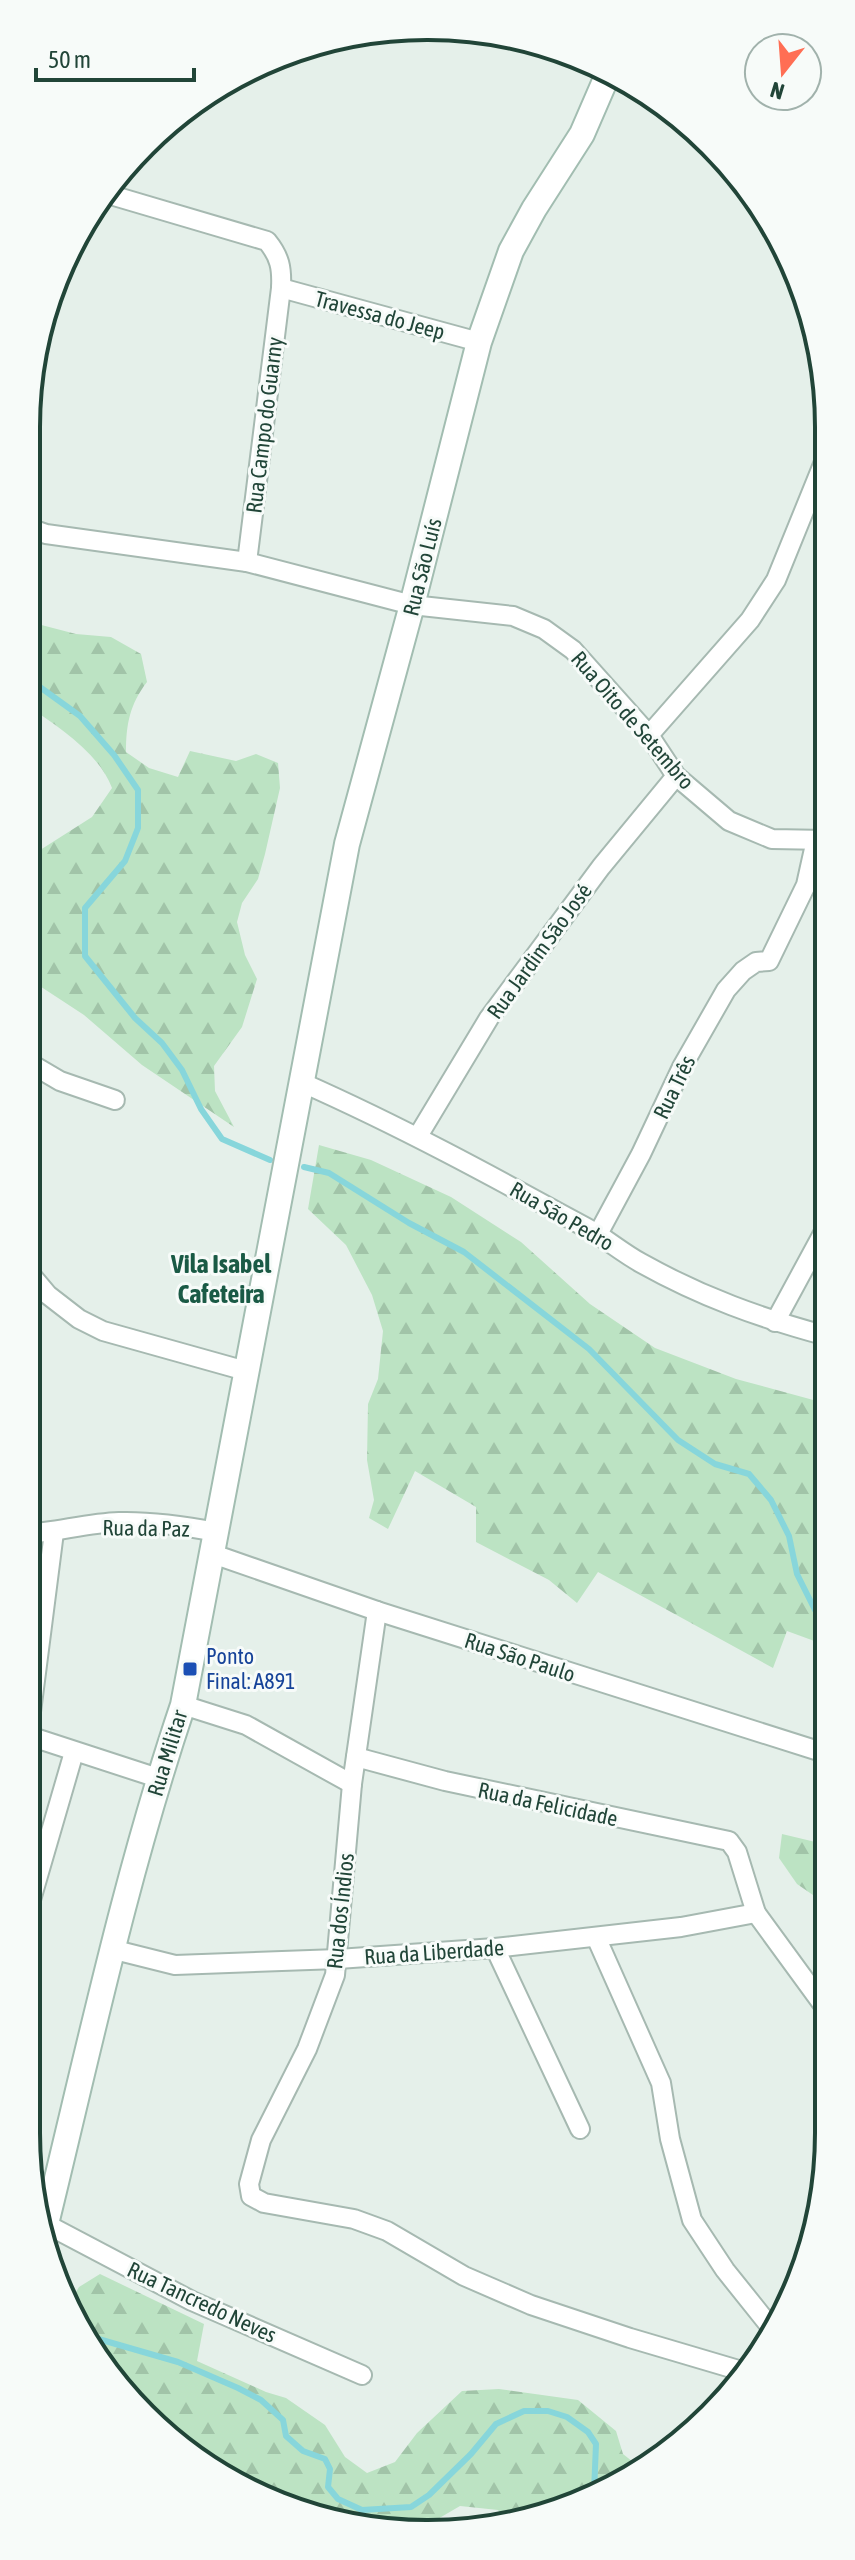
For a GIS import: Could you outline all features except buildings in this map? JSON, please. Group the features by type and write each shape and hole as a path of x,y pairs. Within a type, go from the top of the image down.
{"street":[{"name":"Rua São Luís","path":"303,1083 347,844 479,342 511,251 582,134 604,83"},
{"name":"Rua Campo do Guarny","path":"116,197 267,241 277,253 282,268 281,288 247,562"},
{"name":"Travessa do Jeep","path":"281,288 479,342"},
{"path":"649,735 750,620 776,580 815,484"},
{"name":"Rua Oito de Setembro","path":"40,532 247,562 412,605 513,616 544,629 573,650 649,735 676,776 729,821 772,839 815,840"},
{"name":"Rua Jardim São José","path":"418,1136 489,1018 601,867 676,776"},
{"name":"Rua Três","path":"598,1234 641,1154 682,1067 726,990 756,962 769,961 806,885 815,858"},
{"path":"40,1069 60,1081 115,1100"},
{"name":"Rua São Pedro","path":"303,1083 418,1136 598,1234 637,1261 707,1298 815,1333"},
{"name":"Rua Militar","path":"48,2212 111,1949 158,1778 183,1705 303,1083"},
{"path":"775,1322 815,1248"},
{"path":"40,1286 79,1319 103,1331 246,1371"},
{"name":"Rua da Paz","path":"40,1533 117,1522 178,1525 215,1543"},
{"path":"40,1637 54,1532"},
{"name":"Rua São Paulo","path":"215,1543 377,1611 815,1750"},
{"name":"Rua dos Índios","path":"377,1611 352,1784 335,1975 307,2049 261,2140 249,2184 251,2196 264,2203 354,2219 387,2231 418,2252 464,2276 531,2305 734,2369"},
{"path":"183,1705 246,1725 352,1784"},
{"path":"40,1739 158,1778"},
{"path":"40,1869 74,1752"},
{"name":"Rua da Felicidade","path":"356,1757 460,1785 729,1841 737,1852 756,1913"},
{"path":"756,1913 815,1994"},
{"name":"Rua da Liberdade","path":"111,1949 175,1965 338,1959 596,1937 681,1927 756,1913"},
{"path":"596,1937 661,2083 670,2139 692,2220 725,2270 766,2321"},
{"path":"495,1948 580,2129"},
{"name":"Rua Tancredo Neves","path":"52,2229 192,2301 362,2375"}],"green space":[{"path":"40,625 76,634 111,637 141,654 147,682 130,715 126,752 149,768 178,777 190,751 236,761 256,754 278,763 280,788 265,854 258,879 242,903 237,922 245,955 257,979 242,1027 214,1066 215,1091 234,1127 142,1065 84,1015 40,986 40,850 92,817 112,788 97,762 40,714"},
{"path":"319,1145 371,1160 451,1197 521,1242 590,1304 655,1348 736,1379 815,1400 815,1641 787,1631 773,1668 598,1572 577,1603 549,1580 476,1542 476,1507 415,1471 388,1529 369,1518 374,1500 367,1460 368,1404 378,1379 383,1331 372,1295 346,1245 308,1209"},
{"path":"782,1834 815,1842 815,1896 797,1884 779,1858"},
{"path":"100,2274 204,2324 197,2361 286,2398 325,2425 345,2457 367,2473 395,2462 417,2433 462,2391 499,2389 578,2400 616,2431 623,2454 632,2461 576,2491 501,2513 498,2510 460,2506 437,2520 428,2520 377,2517 327,2507 256,2480 212,2455 172,2424 136,2388 105,2348 75,2294 79,2287"}],"waterway":[{"path":"40,687 80,716 114,755 138,790 138,828 125,861 85,908 85,956 135,1018 162,1043 182,1070 201,1109 222,1139 270,1160"},
{"path":"304,1167 329,1173 409,1223 464,1252 589,1349 678,1440 715,1464 749,1474 771,1500 789,1536 797,1574 815,1610"},
{"path":"100,2339 178,2362 261,2400 283,2420 286,2436 303,2451 325,2459 330,2469 328,2487 338,2499 362,2510 411,2507 429,2495 471,2454 496,2424 524,2411 548,2411 567,2417 588,2432 596,2444 594,2482"}],"place":[{"name":"Ponto Final: A891","path":"190,1669"}],"district":[{"name":"Vila Isabel Cafeteira","path":"221,1279"}]}
